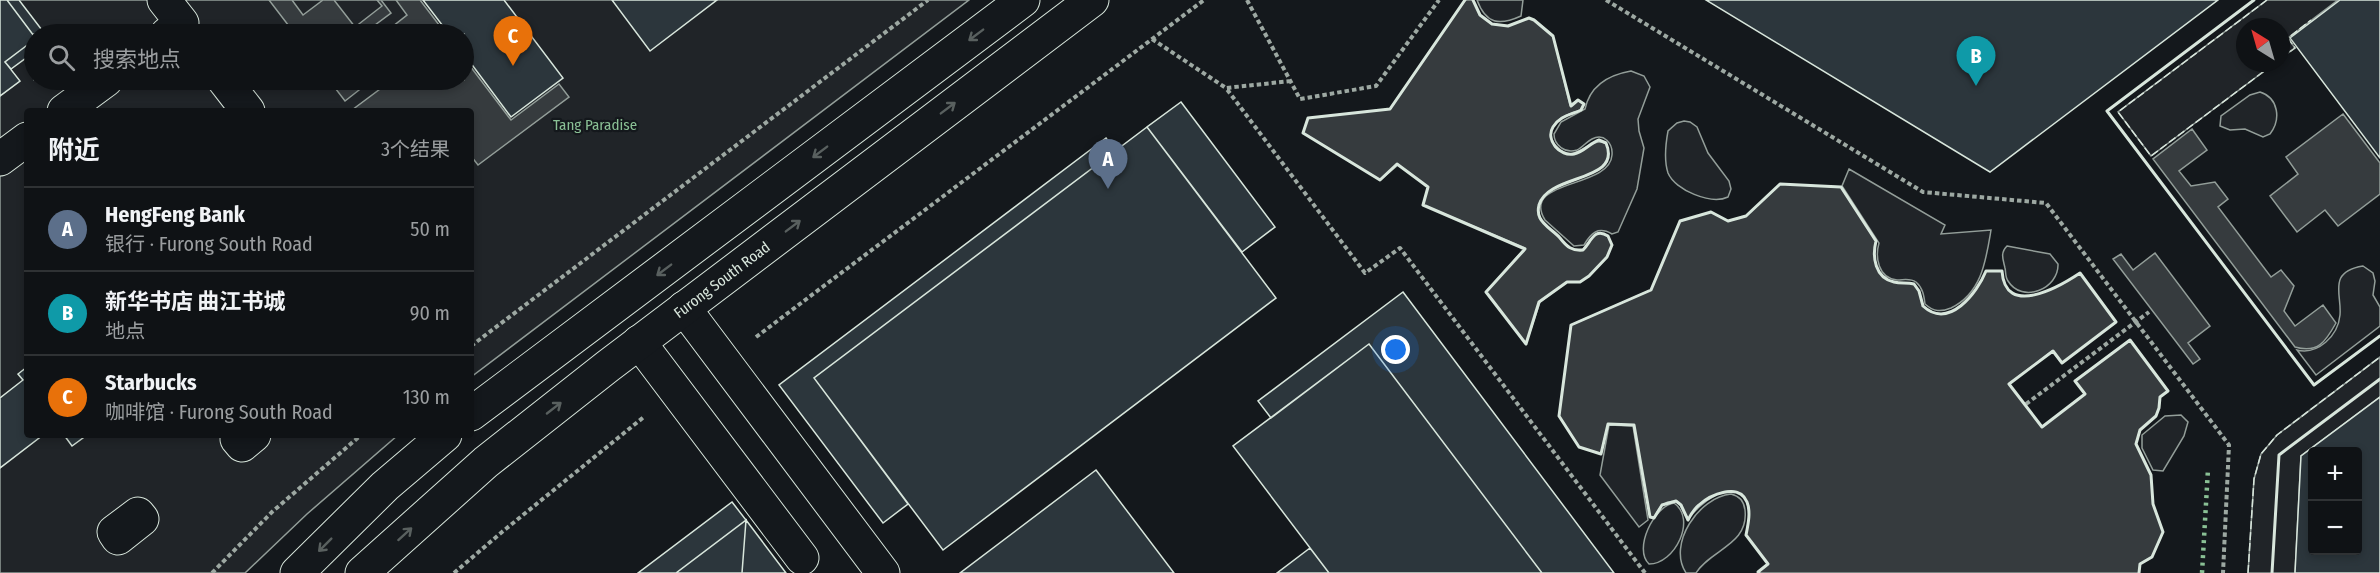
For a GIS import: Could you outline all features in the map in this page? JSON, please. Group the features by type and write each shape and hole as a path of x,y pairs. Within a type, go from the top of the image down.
{"main road":[{"path":"474,410 1023,0"},
{"name":"Furong South Road","path":"362,573 486,462 639,342 1092,0"},
{"path":"68,108 92,90"},
{"path":"232,90 246,108"},
{"path":"0,159 24,141"},
{"path":"684,308 884,573"},
{"path":"639,342 802,558"},
{"path":"238,438 242,445 250,438"},
{"path":"297,573 385,486 442,438"}],"path":[{"path":"474,344 928,0"},
{"path":"724,362 1204,0"},
{"path":"1247,0 1300,99 1376,86 1439,0"},
{"path":"1606,0 1923,192 2046,202 2229,445 2223,573"},
{"path":"1152,39 1226,88 1365,273 1400,248 1645,573"},
{"path":"1226,88 1291,81"},
{"path":"2026,404 2149,312"},
{"path":"454,573 664,401 679,396"},
{"path":"212,573 272,512 358,438"}],"green space":[{"name":"Tang Paradise","path":"0,0 969,0 474,375 474,108 24,108 24,438 395,438 307,514 245,573 0,573"},
{"path":"1477,0 1523,0 1521,16 1506,21 1494,21 1485,14"},
{"path":"2267,0 2338,0 2290,36 2290,18 2243,18"},
{"path":"2236,23 2236,72 2263,72 2151,156 2118,112"},
{"path":"2290,41 2295,48 2290,52"},
{"path":"1631,71 1644,76 1650,87 1638,119 1644,148 1637,189 1618,232 1612,234 1603,231 1595,232 1584,245 1574,246 1545,220 1541,207 1545,197 1555,190 1597,174 1608,166 1612,151 1607,140 1600,137 1592,139 1577,150 1564,150 1556,142 1554,134 1561,122 1585,109 1591,94 1601,83 1615,75"},
{"path":"2260,92 2271,99 2276,110 2276,122 2270,134 2263,137 2245,129 2230,130 2220,126 2221,116 2250,95"},
{"path":"1684,121 1697,127 1708,153 1729,181 1731,189 1728,197 1712,199 1694,194 1678,185 1668,173 1666,146 1668,131 1677,123"},
{"path":"1849,169 1945,225 1941,234 1991,230 1981,275 1970,294 1951,308 1935,310 1925,304 1922,289 1916,282 1897,280 1882,271 1877,254 1879,243 1842,186"},
{"path":"2007,246 2050,254 2058,264 2053,280 2039,290 2030,292 2022,292 2014,288 2006,278 2003,251"},
{"path":"2363,266 2373,273 2375,281 2373,295 2380,307 2380,326 2316,375 2297,350 2312,350 2331,337 2340,315 2340,279 2344,273"},
{"path":"2380,357 2380,397 2313,447 2308,447 2308,451 2301,456 2295,573 2248,573 2254,479 2261,454 2277,435"},
{"path":"2181,415 2188,422 2184,436 2163,471 2153,470 2142,448 2142,435 2165,416"},
{"path":"1609,425 1633,426 1648,520 1639,527 1600,475"},
{"path":"1731,494 1743,502 1745,522 1741,531 1728,546 1696,573 1686,573 1681,561 1681,549 1683,536 1689,524 1708,504 1719,497"},
{"path":"1674,503 1681,510 1683,519 1680,540 1667,557 1649,564 1643,549 1648,529 1659,512"}],"shaded area":[{"path":"269,0 292,0 303,15 323,0 334,0 353,24 287,24"},
{"path":"377,0 381,0 391,13 376,24 359,24 382,6"},
{"path":"396,0 420,0 438,24 396,24 407,15"},
{"path":"1465,0 1473,0 1480,15 1492,24 1508,26 1529,18 1553,36 1570,105 1578,100 1584,104 1581,110 1565,116 1553,127 1552,138 1558,148 1570,154 1596,142 1606,143 1608,156 1604,165 1595,172 1556,187 1545,195 1539,205 1539,216 1570,248 1583,249 1593,236 1599,233 1608,236 1612,245 1607,257 1589,276 1580,282 1567,282 1540,302 1526,344 1486,292 1525,248 1423,205 1428,187 1398,165 1380,180 1303,133 1308,118 1390,109"},
{"path":"474,71 511,120 559,84 569,97 478,165 474,160 474,108 355,108 379,90 474,90"},
{"path":"337,90 359,90 345,101"},
{"path":"2343,114 2380,163 2380,194 2338,226 2325,210 2297,232 2270,196 2298,174 2286,157"},
{"path":"2192,129 2207,150 2179,171 2191,186 2215,182 2228,199 2218,207 2271,277 2281,270 2294,286 2284,311 2295,326 2323,305 2336,323 2325,340 2315,347 2303,349 2295,347 2153,159"},
{"path":"1780,184 1841,187 1876,241 1874,254 1879,271 1888,280 1914,284 1919,291 1923,306 1933,312 1943,314 1961,306 1976,289 1986,271 2002,271 2005,285 2012,293 2022,296 2047,291 2080,273 2116,322 2062,363 2052,351 2009,384 2042,427 2085,394 2075,381 2130,340 2168,391 2160,397 2156,416 2140,430 2136,444 2151,475 2153,504 2163,532 2152,557 2140,564 2139,573 1759,573 1768,564 1746,535 1748,509 1746,501 1740,494 1733,491 1716,495 1699,507 1688,520 1679,503 1674,502 1663,504 1654,518 1650,517 1634,425 1608,424 1601,454 1579,447 1559,416 1571,325 1651,290 1680,221 1711,212 1728,221 1746,216"},
{"path":"2155,253 2210,326 2188,343 2200,359 2193,364 2113,259 2121,254 2133,270"}],"building":[{"path":"0,0 7,0 25,24 24,48 5,62 20,81 0,96"},
{"path":"7,0 19,0 37,24 25,24"},
{"path":"423,0 504,0 563,78 511,117 474,67 474,24 441,24"},
{"path":"612,0 717,0 650,51"},
{"path":"1706,0 2218,0 1990,172"},
{"path":"2340,0 2380,0 2380,158 2290,38"},
{"path":"24,48 24,59 11,69 5,62"},
{"path":"1181,102 1275,227 1242,252 1147,127"},
{"path":"1147,127 1276,298 943,550 814,378"},
{"path":"1106,138 1115,151 814,378 908,504 883,523 779,385"},
{"path":"1403,292 1614,573 1542,573 1369,344 1271,418 1258,401"},
{"path":"1369,344 1542,573 1329,573 1233,446"},
{"path":"24,369 24,438 39,438 0,468 0,398 23,380 18,374"},
{"path":"2380,397 2380,573 2295,573 2301,456 2308,451 2308,555 2362,555 2362,447 2313,447"},
{"path":"66,438 83,438 72,446"},
{"path":"1096,470 1174,573 960,573"},
{"path":"732,502 746,520 676,573 638,573"},
{"path":"746,520 742,573 676,573"},
{"path":"746,520 786,573 742,573"},
{"path":"1310,548 1329,573 1277,573"}],"hedge":[{"path":"2202,573 2208,469"}],"fence":[{"path":"2243,18 2267,0"},
{"path":"2290,36 2311,20"},
{"path":"2236,23 2118,112 2151,156 2263,72"},
{"path":"2290,41 2295,48 2290,52"},
{"path":"2248,573 2254,479 2261,454 2277,435 2380,357"}],"wall":[{"path":"1465,0 1390,109 1308,118 1303,133 1380,180 1397,164 1428,187 1423,205 1525,249 1486,292 1526,344 1539,302 1567,282 1580,282 1589,276 1607,257 1612,245 1608,236 1599,233 1583,250 1570,248 1539,216 1539,205 1545,195 1556,187 1595,172 1604,165 1608,156 1606,143 1599,140 1574,154 1564,153 1555,146 1551,137 1553,127 1565,116 1581,110 1584,104 1578,100 1571,106 1553,36 1529,18 1508,26 1492,24 1480,15 1473,0"},
{"path":"2254,0 2107,111 2314,385 2380,336"},
{"path":"1759,573 1768,564 1746,535 1749,510 1743,496 1731,492 1717,494 1697,507 1688,520 1681,505 1676,501 1662,505 1654,518 1650,517 1634,425 1608,424 1601,454 1579,447 1559,416 1571,325 1651,290 1680,221 1711,212 1728,221 1746,216 1780,184 1841,187 1876,241 1874,254 1879,271 1888,280 1914,284 1919,291 1923,306 1933,312 1943,314 1961,306 1976,289 1986,271 2002,271 2005,285 2012,293 2022,296 2047,291 2080,273 2116,322 2062,363 2053,351 2009,384 2042,427 2085,394 2075,381 2130,340 2168,391 2160,397 2156,416 2140,430 2136,444 2151,475 2153,504 2163,532 2152,557 2140,564 2139,573"},
{"path":"2272,573 2279,455 2380,379"}],"place":[{"name":"Starbucks","path":"513,66"},
{"name":"新华书店 曲江书城","path":"1976,86"},
{"name":"HengFeng Bank","path":"1108,189"}]}
